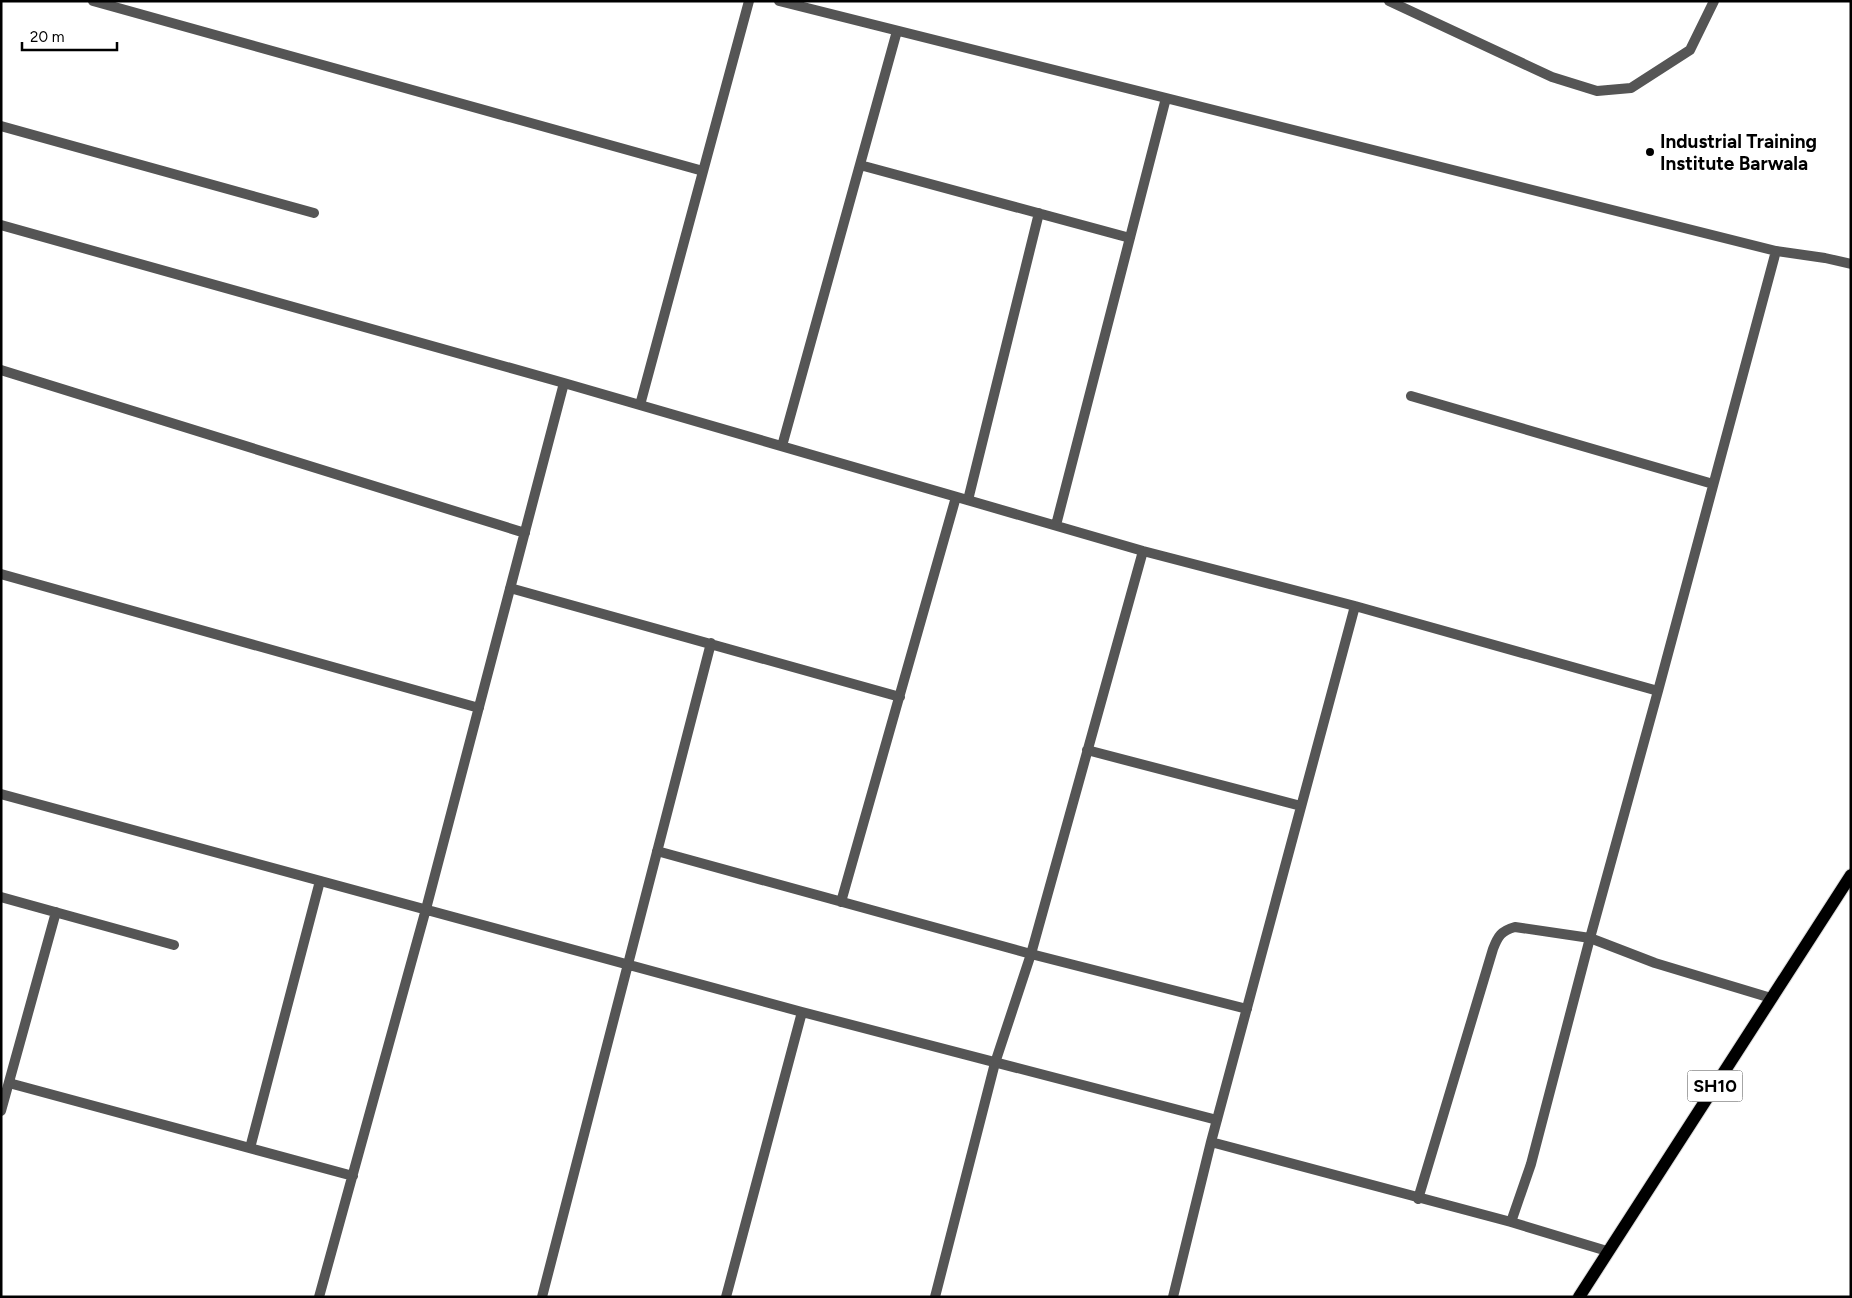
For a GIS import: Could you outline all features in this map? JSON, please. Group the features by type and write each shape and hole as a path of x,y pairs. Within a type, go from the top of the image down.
{"main road":[{"name":"SH10","path":"1579,1297 1851,875"}],"street":[{"path":"93,1 703,171"},
{"path":"640,405 749,1"},
{"path":"779,1 1776,251 1851,264"},
{"path":"1389,1 1552,77 1597,91 1631,88 1690,50 1714,1"},
{"path":"782,446 897,31"},
{"path":"1056,525 1166,98"},
{"path":"1,126 314,214"},
{"path":"860,166 1130,238"},
{"path":"968,500 1039,214"},
{"path":"1,225 564,383 1143,551 1355,606 1658,692"},
{"path":"1511,1222 1531,1164 1590,938 1776,251"},
{"path":"1,370 525,533"},
{"path":"319,1297 426,909 564,383"},
{"path":"1411,396 1713,484"},
{"path":"842,902 956,497"},
{"path":"935,1297 995,1063 1031,954 1143,551"},
{"path":"1,574 478,708"},
{"path":"510,588 900,697"},
{"path":"1173,1297 1211,1142 1355,606"},
{"path":"542,1297 710,643"},
{"path":"1087,750 1301,806"},
{"path":"1,794 802,1012 1217,1120"},
{"path":"657,851 1031,954 1247,1008"},
{"path":"250,1148 320,880"},
{"path":"1,897 174,945"},
{"path":"1,1111 56,912"},
{"path":"1418,1199 1498,935 1505,930 1515,928 1590,938 1655,962 1771,998"},
{"path":"726,1297 802,1012"},
{"path":"9,1083 353,1176"},
{"path":"1211,1142 1418,1199 1511,1222 1607,1251"}],"place":[{"name":"Industrial Training Institute Barwala","path":"1650,152"}]}
